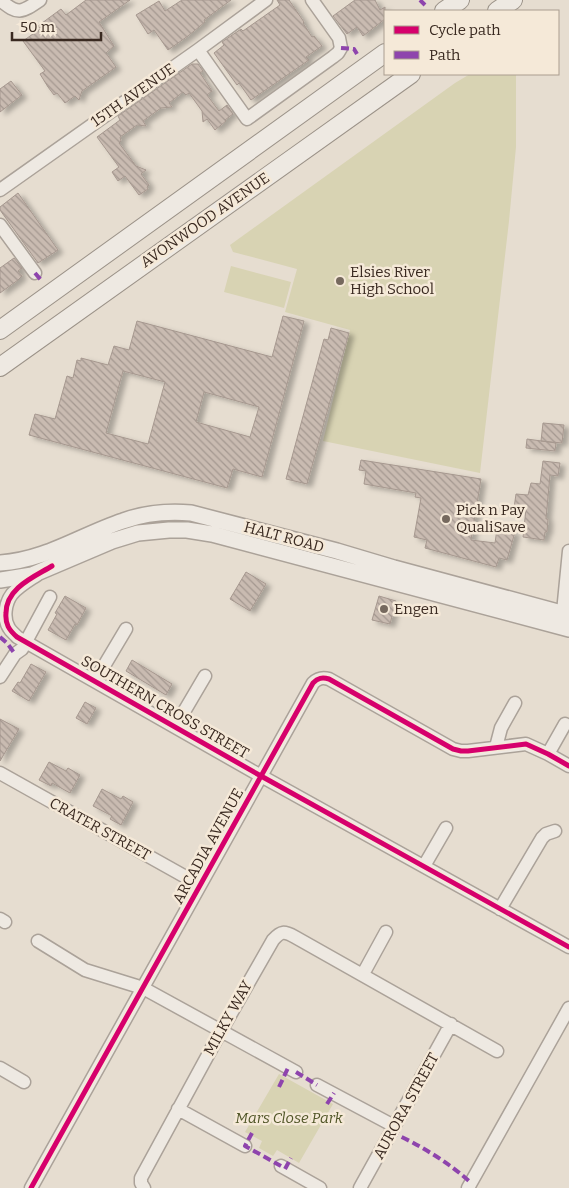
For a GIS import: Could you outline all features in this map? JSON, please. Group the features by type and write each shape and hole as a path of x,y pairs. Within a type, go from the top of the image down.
{"main road":[{"path":"445,10 460,0"},
{"path":"498,10 513,0"},
{"name":"AVONWOOD AVENUE","path":"0,330 384,55"},
{"name":"AVONWOOD AVENUE","path":"0,367 409,75"}],"street":[{"path":"0,0 12,9 20,11 40,0"},
{"name":"15TH AVENUE","path":"0,190 266,0"},
{"path":"198,50 247,119 333,57 341,48 339,38 312,0"},
{"path":"0,225 35,273"},
{"name":"HALT ROAD","path":"0,563 42,555 109,526 139,516 166,512 191,513 337,551 565,621"},
{"name":"HALT ROAD","path":"0,580 32,575 126,536 150,531 187,530 565,621"},
{"path":"565,621 569,551"},
{"name":"SOUTHERN CROSS STREET","path":"52,566 10,596 6,615 9,628 17,637 261,776 569,947"},
{"path":"0,677 15,654 22,650 50,597"},
{"path":"94,681 126,628"},
{"path":"175,727 205,676"},
{"name":"ARCADIA AVENUE","path":"31,1188 316,680 324,677 453,749 468,751 526,744 569,766"},
{"path":"496,747 501,728 515,703"},
{"path":"548,754 565,724"},
{"name":"CRATER STREET","path":"0,773 200,885"},
{"path":"424,866 446,828"},
{"path":"500,909 542,838 546,834 555,831"},
{"name":"MILKY WAY","path":"144,1188 141,1178 178,1109 272,940 282,932 295,937 363,974 497,1050"},
{"path":"363,974 386,932"},
{"path":"38,941 85,970 143,988 296,1072"},
{"path":"473,1186 569,1008"},
{"name":"AURORA STREET","path":"360,1188 451,1024"},
{"path":"0,1068 24,1082"},
{"path":"317,1085 394,1126"},
{"path":"178,1109 245,1146"},
{"path":"281,1166 320,1188"}],"green space":[{"path":"468,75 516,75 516,147 480,473 323,441 350,330 285,312 297,269 233,252 230,245"},
{"path":"231,266 291,282 284,308 224,292"},
{"name":"Mars Close Park","path":"279,1074 333,1104 299,1163 277,1150 273,1156 259,1148 262,1141 245,1132"}],"building":[{"path":"86,0 130,0 99,22 114,46 106,53 116,67 82,91 79,100 75,96 65,103 57,93 54,95 48,87 40,74 45,71 23,41 40,29 38,26 61,9 66,15"},
{"path":"182,0 231,0 168,50 154,30 148,34 136,15 159,1 165,11"},
{"path":"277,0 289,0 312,37 314,36 322,46 306,57 309,60 251,100 239,83 237,85 214,53 224,45 222,42 241,29 243,31 280,5"},
{"path":"355,0 375,0 380,10 385,7 384,20 363,36 357,27 347,34 333,16"},
{"path":"192,64 198,64 203,71 200,73 212,91 207,95 219,111 227,105 233,114 215,130 207,119 203,122 202,111 189,93 186,95 183,92 169,103 172,107 161,108 143,121 146,126 137,125 120,137 121,141 119,143 136,166 146,170 141,174 149,185 148,189 139,195 125,176 118,181 112,172 119,167 97,137 120,120 118,116"},
{"path":"11,81 22,95 0,112 0,89"},
{"path":"18,193 58,250 38,263 0,210 0,207"},
{"path":"14,258 22,268 18,271 22,276 0,293 0,268"},
{"path":"283,316 304,321 262,477 233,469 227,488 29,435 35,414 55,419 67,376 73,378 77,360 81,361 81,358 108,365 114,346 129,350 137,321 272,357","holes":["123,371 165,382 148,444 106,433","204,392 259,407 250,437 196,422"]},
{"path":"331,328 349,333 307,484 286,479 324,339 328,340"},
{"path":"543,423 564,425 562,443 541,441"},
{"path":"527,439 556,443 555,451 526,448"},
{"name":"Pick n Pay QualiSave","path":"361,460 481,479 471,540 495,543 497,529 515,532 507,560 499,558 496,567 425,548 427,540 414,537 421,498 415,497 416,493 364,484 366,471 359,470"},
{"path":"543,461 560,463 558,476 550,475 546,519 548,519 547,532 545,532 544,540 523,537 526,509 514,508 516,494 528,495 531,483 540,484"},
{"path":"246,572 266,584 250,611 230,599"},
{"path":"65,596 86,608 66,640 48,630"},
{"path":"379,596 396,601 390,624 372,620"},
{"path":"132,660 172,684 166,695 126,671"},
{"path":"31,664 46,672 29,701 12,691 18,682 20,683"},
{"path":"85,702 96,708 87,724 76,718"},
{"path":"0,719 19,729 0,761"},
{"path":"49,762 66,771 68,768 80,775 70,793 52,783 51,786 39,780"},
{"path":"102,789 121,799 123,796 133,802 121,825 110,819 112,816 93,806"}],"marked path":[{"path":"420,0 425,5"},
{"path":"341,48 354,49 357,54"},
{"path":"35,273 41,280"},
{"path":"0,637 15,654"},
{"path":"279,1087 288,1068"},
{"path":"296,1072 317,1085"},
{"path":"327,1104 334,1093"},
{"path":"391,1132 433,1154 471,1183"},
{"path":"252,1133 245,1146 281,1166"},
{"path":"285,1169 291,1158"}],"cycle path":[{"path":"52,566 22,584 7,604 7,624 17,637 261,776 569,947"},
{"path":"31,1188 315,681 320,678 329,679 453,749 468,751 526,744 569,766"}],"place":[{"name":"Elsies River High School","path":"340,281"},
{"name":"Pick n Pay QualiSave","path":"446,519"},
{"name":"Engen","path":"384,609"}]}
